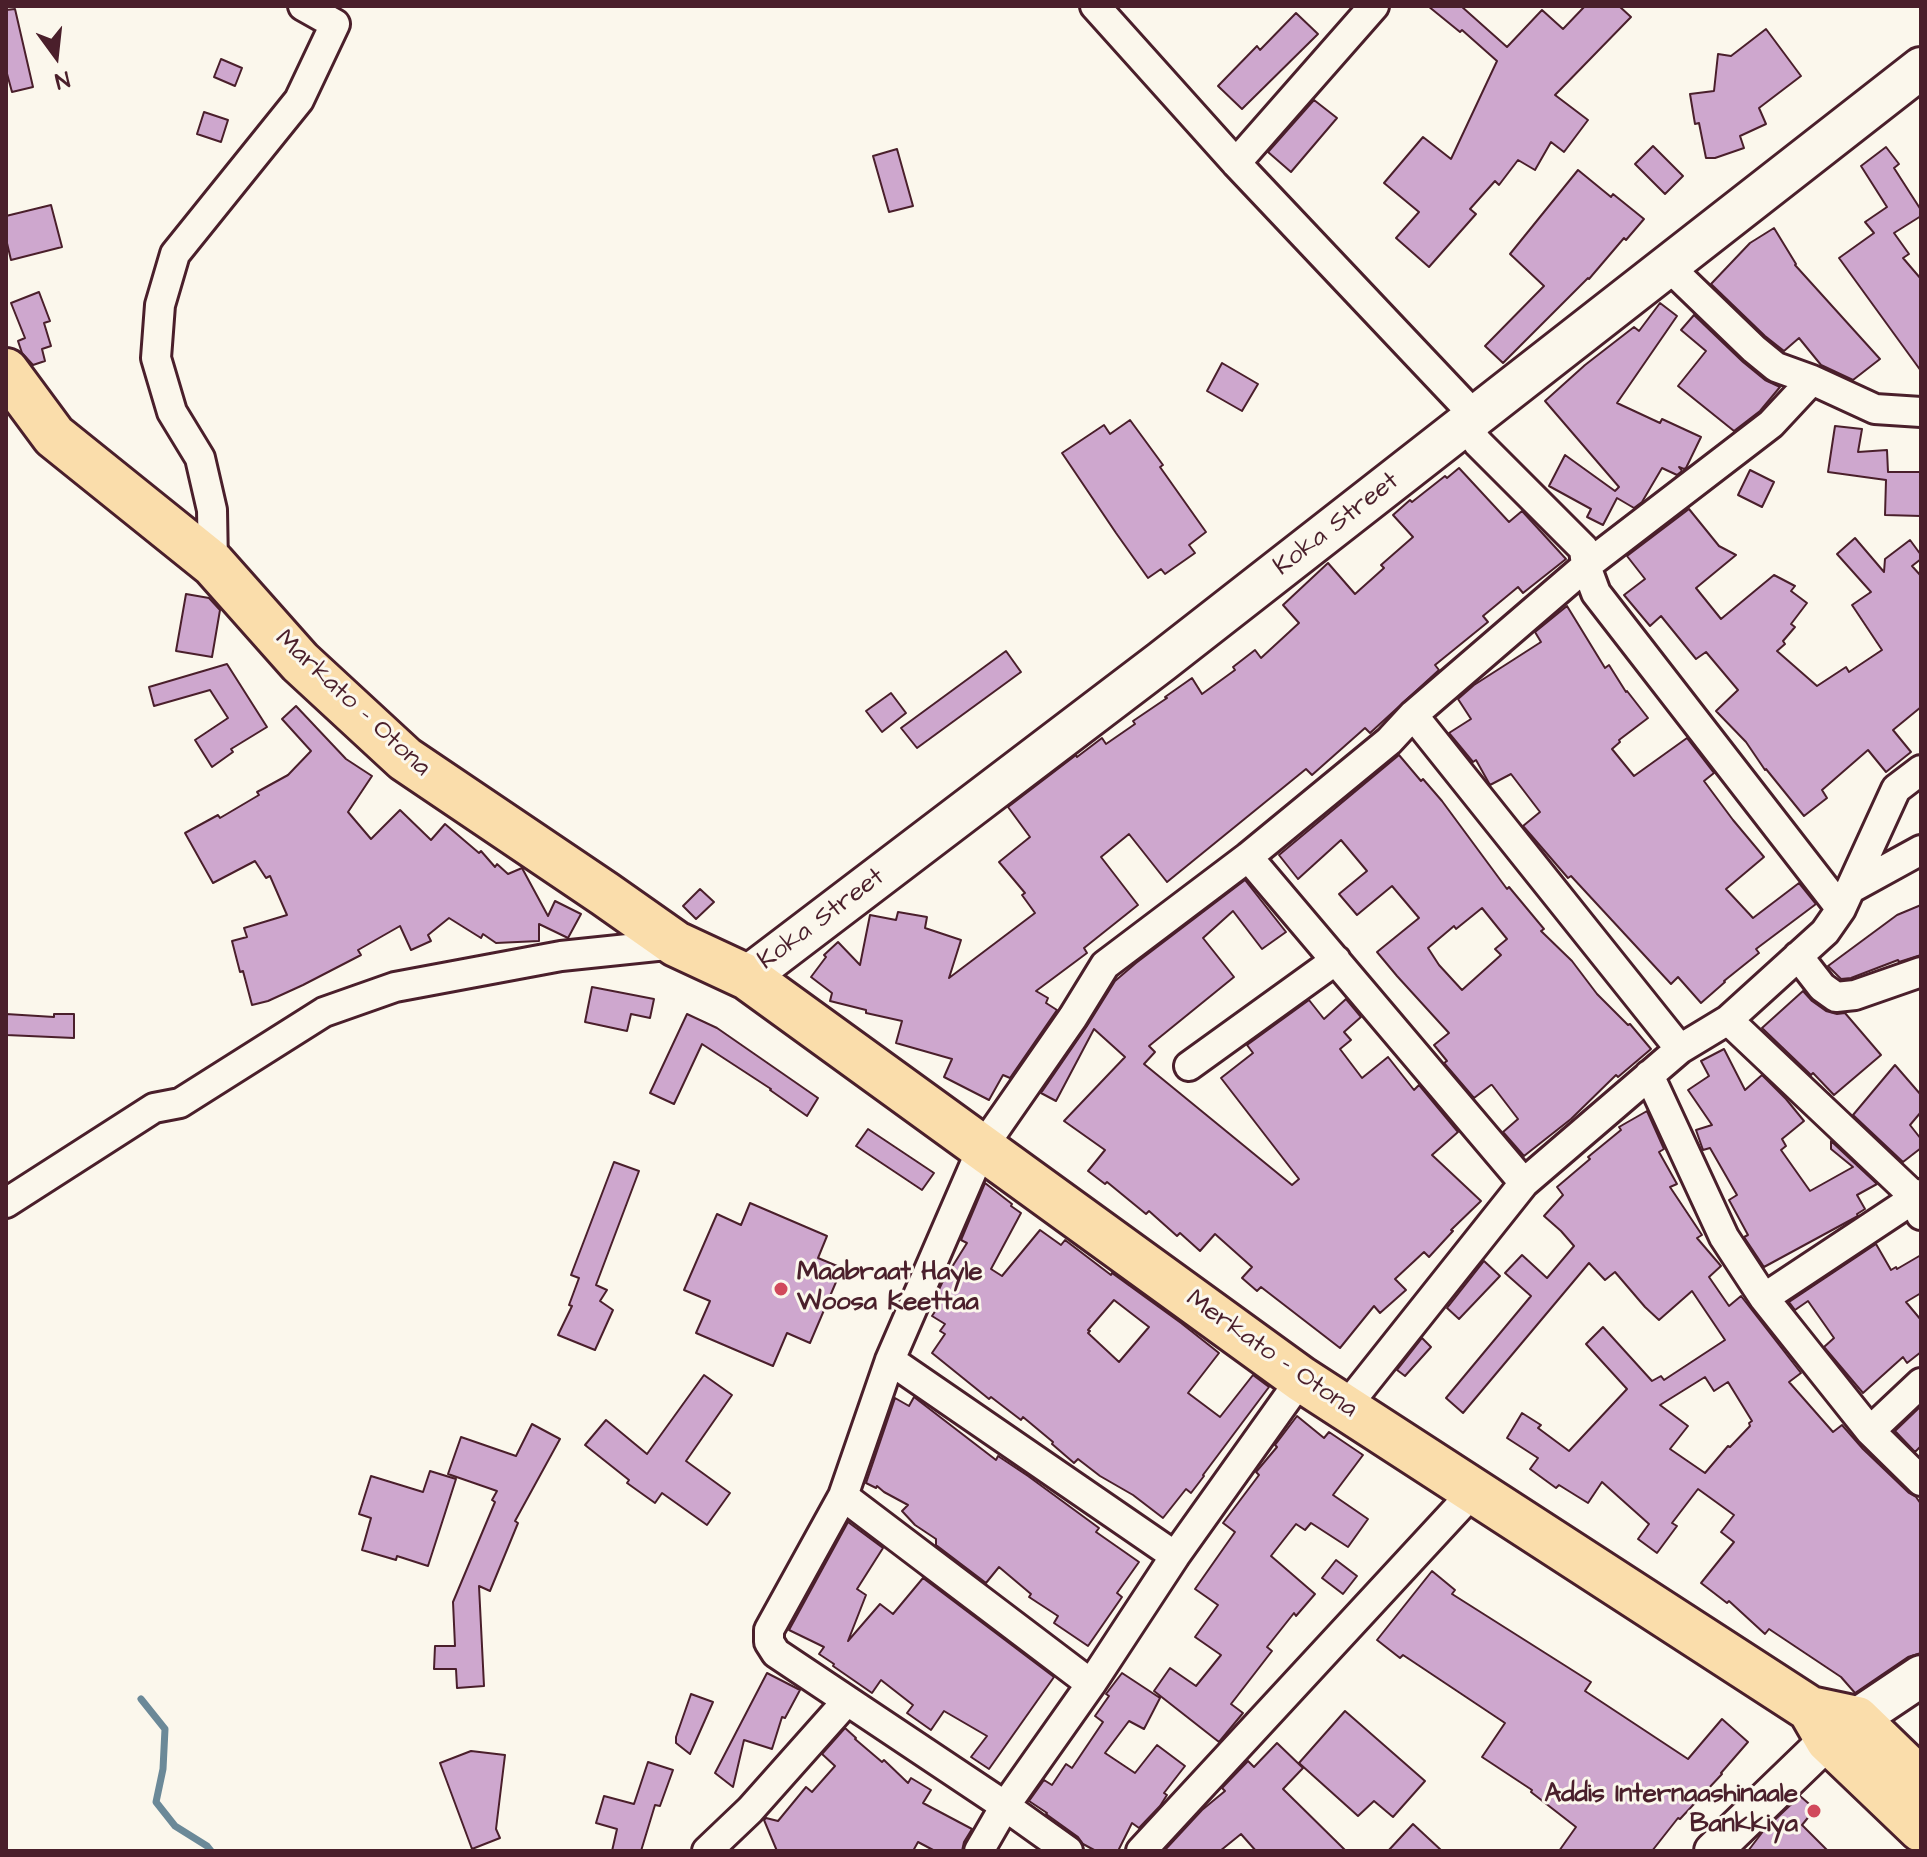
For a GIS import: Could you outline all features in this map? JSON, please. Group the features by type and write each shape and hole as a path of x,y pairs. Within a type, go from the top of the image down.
{"main road":[{"name":"Koka Street","path":"747,977 1148,672 1921,68"},
{"name":"Markato - Otona","path":"6,371 54,436 213,564 300,662 405,759 676,944 747,977"},
{"name":"Merkato - Otona","path":"747,977 1301,1379 1832,1723"},
{"path":"1832,1723 1921,1676"},
{"path":"1832,1723 1921,1781"},
{"path":"1832,1723 1921,1829"}],"street":[{"path":"213,564 212,510 200,458 172,412 156,358 160,305 175,254 299,100 335,24 303,6"},
{"path":"1095,6 1471,421 1478,443 1584,549 1586,566 1596,593 1846,899"},
{"path":"1236,163 1374,6"},
{"path":"1668,266 1776,367 1875,409 1921,412"},
{"path":"1068,1851 776,1653 769,1642 769,1630 843,1496 890,1360 982,1148 1073,1017 1105,965 1248,857 1389,741 1413,715 1586,566 1771,424 1812,380"},
{"path":"1413,715 1680,1049"},
{"path":"1345,1408 1524,1183 1680,1049 1728,1020 1825,932 1846,899 1896,789 1921,770"},
{"path":"1846,899 1921,850"},
{"path":"1248,857 1524,1183"},
{"path":"6,1203 324,1012 395,987 561,956 676,944"},
{"path":"1798,956 1822,987 1836,997 1855,995 1921,972"},
{"path":"1189,1066 1336,960"},
{"path":"1728,1020 1919,1202 1764,1298"},
{"path":"1649,1075 1724,1237 1764,1298 1870,1431 1921,1481"},
{"path":"890,1360 1175,1556"},
{"path":"979,1851 1005,1806 1091,1684 1175,1556 1301,1379"},
{"path":"1870,1431 1921,1383"},
{"path":"1141,1851 1474,1491"},
{"path":"843,1496 1091,1684"},
{"path":"707,1851 750,1810 847,1701"},
{"path":"1713,1851 1832,1723"}],"building":[{"path":"1428,6 1461,6 1507,47 1542,10 1563,29 1585,6 1619,6 1631,17 1555,95 1588,120 1564,152 1551,142 1535,170 1518,160 1499,185 1495,181 1470,209 1476,214 1429,267 1396,238 1419,212 1384,183 1423,137 1451,159 1497,61 1462,30 1460,32"},
{"path":"15,9 33,87 12,92 6,70 6,10"},
{"path":"1296,13 1318,34 1242,109 1218,86 1257,46 1260,50"},
{"path":"1766,29 1801,76 1759,108 1766,124 1740,136 1744,148 1706,158 1699,123 1695,124 1690,94 1714,91 1718,54 1731,56"},
{"path":"221,59 242,68 235,86 214,77"},
{"path":"1314,100 1337,118 1291,172 1268,152"},
{"path":"204,112 228,120 221,142 197,134"},
{"path":"1653,146 1683,176 1665,194 1635,164"},
{"path":"1886,147 1899,164 1894,168 1921,210 1921,216 1894,233 1909,254 1903,258 1921,279 1921,371 1839,258 1874,233 1865,222 1887,207 1861,166"},
{"path":"897,149 913,206 889,212 873,156"},
{"path":"1578,170 1644,219 1589,279 1503,363 1485,346 1544,286 1510,254"},
{"path":"51,205 62,247 11,260 6,239 6,216"},
{"path":"1774,228 1795,265 1880,359 1853,380 1821,365 1799,338 1784,351 1711,284 1750,243"},
{"path":"39,292 50,321 44,323 51,346 42,349 45,361 33,365 22,353 18,341 25,338 11,303"},
{"path":"1660,303 1677,316 1617,403 1660,423 1662,419 1701,437 1686,468 1679,467 1682,471 1677,475 1662,468 1642,502 1634,508 1617,498 1603,525 1587,517 1591,509 1549,486 1565,455 1615,491 1619,487 1545,401 1634,327 1639,331"},
{"path":"1694,315 1743,362 1765,380 1780,387 1760,411 1734,431 1678,386 1706,351 1681,330"},
{"path":"1222,363 1258,384 1242,411 1207,391"},
{"path":"1130,420 1206,532 1189,545 1195,553 1165,574 1161,569 1148,578 1062,453 1104,425 1110,434"},
{"path":"1835,426 1862,429 1858,452 1887,450 1888,472 1920,472 1921,516 1885,515 1886,480 1828,472"},
{"path":"1459,468 1509,522 1522,511 1566,559 1523,593 1518,587 1483,616 1488,622 1435,665 1439,670 1370,733 1365,728 1312,775 1306,769 1167,882 1129,834 1101,857 1138,905 1084,948 1087,953 1036,991 1048,998 1046,1003 1057,1010 1010,1078 1003,1075 989,1100 944,1077 952,1059 896,1043 902,1021 830,1001 832,993 811,977 826,957 824,955 838,942 860,965 870,915 896,920 898,912 927,917 925,928 961,940 949,978 1035,913 1022,895 1025,893 999,862 1030,837 1008,807 1102,738 1106,744 1135,724 1133,721 1192,678 1202,694 1235,670 1233,667 1255,650 1261,658 1299,623 1283,605 1328,563 1355,594 1384,568 1381,565 1413,537 1393,515"},
{"path":"1750,470 1774,482 1762,507 1738,495"},
{"path":"1689,509 1719,546 1736,555 1696,588 1721,619 1774,575 1795,586 1791,591 1807,603 1791,624 1795,627 1783,641 1785,644 1777,651 1817,686 1846,667 1849,672 1882,650 1852,605 1871,592 1837,554 1855,538 1884,572 1885,559 1910,540 1921,555 1921,559 1912,566 1921,576 1921,707 1893,730 1911,752 1886,772 1868,750 1822,790 1827,798 1804,816 1746,742 1716,711 1738,690 1706,652 1696,659 1661,616 1650,626 1624,595 1645,579 1627,556"},
{"path":"186,594 209,598 220,610 212,657 176,651"},
{"path":"1567,606 1605,668 1609,665 1648,718 1612,749 1634,776 1687,738 1714,773 1704,781 1764,857 1726,889 1753,918 1799,883 1816,904 1756,949 1759,953 1701,1003 1678,977 1671,984 1571,876 1568,878 1523,826 1540,812 1511,774 1490,785 1476,760 1473,762 1449,733 1471,719 1458,699 1474,685 1541,642 1535,632"},
{"path":"1006,651 1021,672 917,748 901,728"},
{"path":"227,664 267,727 231,749 233,752 212,767 195,740 228,718 210,690 154,706 149,687"},
{"path":"891,693 906,713 882,732 866,711"},
{"path":"296,706 346,759 372,776 348,812 371,839 400,810 431,840 445,824 479,853 481,851 495,867 497,864 508,874 522,868 548,916 555,901 581,914 568,938 539,924 539,941 496,943 483,934 481,938 449,918 428,935 431,941 411,950 400,926 358,950 361,955 303,985 252,1005 232,941 247,937 244,928 287,915 270,876 266,878 255,861 213,883 185,833 218,815 220,818 259,795 257,792 288,775 311,751 282,719"},
{"path":"1399,755 1442,801 1507,889 1509,887 1544,929 1541,931 1651,1049 1618,1077 1616,1075 1571,1119 1524,1156 1503,1132 1518,1119 1492,1085 1474,1098 1444,1063 1447,1061 1434,1045 1449,1033 1377,952 1419,918 1392,886 1357,915 1339,894 1367,871 1341,840 1298,879 1279,855","holes":["1482,908 1507,939 1495,949 1501,955 1462,990 1428,948"]},
{"path":"1245,880 1286,932 1262,949 1233,911 1203,938 1234,977 1149,1046 1155,1052 1144,1064 1292,1185 1299,1179 1221,1078 1253,1053 1247,1045 1309,1000 1324,1019 1346,999 1361,1017 1344,1032 1351,1040 1340,1049 1362,1078 1388,1057 1414,1090 1419,1085 1458,1132 1432,1155 1481,1201 1429,1257 1424,1252 1395,1279 1406,1290 1380,1313 1374,1306 1340,1348 1261,1287 1257,1291 1242,1278 1252,1267 1215,1234 1200,1251 1180,1233 1177,1236 1149,1211 1146,1214 1107,1182 1105,1184 1088,1171 1105,1150 1064,1121 1125,1057 1094,1029 1056,1101 1041,1093 1115,981"},
{"path":"700,889 714,902 696,919 683,906"},
{"path":"1921,905 1921,955 1898,960 1851,978 1841,979 1828,966 1897,915"},
{"path":"592,987 654,999 650,1018 631,1014 627,1031 585,1022"},
{"path":"1803,991 1826,1011 1845,1013 1881,1055 1834,1095 1762,1028"},
{"path":"6,1014 54,1017 54,1014 74,1014 74,1038 6,1035"},
{"path":"687,1014 717,1028 818,1098 807,1116 702,1044 674,1104 650,1093"},
{"path":"1724,1049 1745,1090 1762,1075 1804,1121 1782,1139 1786,1146 1781,1150 1810,1191 1853,1167 1831,1149 1831,1141 1877,1184 1857,1195 1865,1209 1858,1216 1764,1267 1744,1237 1748,1235 1729,1200 1737,1195 1710,1148 1703,1150 1696,1130 1712,1125 1688,1090 1709,1076 1701,1061"},
{"path":"1895,1065 1921,1095 1921,1112 1910,1125 1921,1139 1921,1148 1903,1162 1853,1115"},
{"path":"1647,1111 1664,1149 1659,1152 1677,1184 1670,1187 1702,1235 1697,1238 1721,1266 1709,1277 1729,1306 1741,1296 1801,1373 1789,1382 1833,1432 1842,1425 1921,1504 1921,1653 1908,1657 1855,1693 1841,1677 1769,1629 1765,1634 1729,1601 1727,1603 1701,1583 1734,1542 1721,1532 1734,1515 1698,1489 1672,1523 1677,1526 1657,1553 1638,1539 1649,1524 1602,1482 1588,1503 1559,1485 1556,1488 1530,1469 1538,1458 1507,1438 1522,1413 1541,1425 1538,1428 1569,1451 1627,1389 1586,1344 1603,1327 1652,1381 1661,1376 1664,1380 1725,1340 1692,1291 1659,1320 1615,1272 1605,1280 1589,1263 1463,1413 1446,1398 1531,1296 1505,1273 1522,1255 1547,1278 1574,1246 1544,1216 1563,1195 1557,1187 1621,1130 1619,1127","holes":["1705,1377 1714,1391 1728,1382 1752,1421 1705,1473 1670,1449 1688,1426 1660,1405"]},
{"path":"868,1129 934,1173 922,1190 856,1146"},
{"path":"614,1162 639,1171 596,1285 607,1290 600,1301 613,1310 595,1350 558,1335 572,1306 569,1305 579,1278 571,1275"},
{"path":"985,1183 1021,1213 991,1269 1002,1276 1040,1230 1061,1245 1065,1240 1219,1353 1188,1393 1220,1417 1253,1375 1269,1387 1191,1493 1186,1489 1163,1518 1078,1459 1074,1463 1023,1417 1021,1420 991,1397 989,1399 932,1353 945,1334 940,1331 945,1324 932,1316 940,1304 934,1300 967,1243 961,1240","holes":["1114,1300 1149,1327 1119,1362 1088,1333"]},
{"path":"750,1203 827,1236 818,1258 842,1268 810,1343 787,1333 773,1366 696,1333 710,1301 684,1290 717,1214 741,1225"},
{"path":"1876,1244 1891,1270 1921,1255 1921,1293 1906,1302 1921,1320 1921,1352 1907,1363 1903,1357 1863,1393 1824,1347 1834,1338 1808,1301 1795,1310 1789,1302"},
{"path":"1484,1261 1500,1276 1459,1319 1447,1308"},
{"path":"1422,1338 1431,1347 1405,1376 1397,1370"},
{"path":"704,1375 732,1395 686,1461 730,1493 707,1525 662,1493 655,1503 627,1483 629,1480 585,1445 606,1420 647,1454"},
{"path":"914,1397 996,1460 998,1456 1099,1528 1096,1532 1139,1562 1117,1593 1122,1597 1088,1646 1054,1623 1058,1616 1029,1597 1031,1594 999,1567 986,1583 936,1545 936,1539 915,1525 902,1511 908,1505 877,1486 866,1483 895,1398 909,1406"},
{"path":"1921,1406 1921,1446 1915,1452 1895,1431"},
{"path":"1297,1416 1324,1438 1329,1432 1363,1455 1333,1495 1368,1519 1348,1547 1311,1523 1305,1530 1296,1524 1271,1556 1315,1594 1296,1616 1294,1613 1267,1647 1272,1651 1231,1704 1243,1713 1219,1742 1154,1691 1170,1668 1196,1686 1221,1655 1195,1637 1218,1605 1195,1589 1235,1532 1223,1523"},
{"path":"532,1424 560,1439 515,1521 518,1523 490,1591 479,1586 484,1686 457,1688 456,1669 434,1669 435,1646 455,1646 453,1602 497,1491 448,1474 461,1437 516,1456"},
{"path":"430,1471 456,1479 428,1566 397,1556 396,1560 362,1550 371,1518 359,1514 371,1476 423,1492"},
{"path":"848,1522 883,1548 857,1589 866,1595 848,1641 880,1604 893,1614 923,1578 1054,1677 989,1769 971,1757 987,1736 944,1711 931,1730 907,1713 913,1705 881,1680 872,1693 819,1654 824,1647 789,1630"},
{"path":"1336,1560 1357,1576 1343,1594 1322,1578"},
{"path":"1432,1571 1455,1590 1452,1594 1591,1682 1585,1691 1688,1759 1722,1719 1748,1742 1652,1851 1559,1851 1576,1827 1532,1790 1482,1757 1505,1723 1403,1655 1400,1658 1377,1640"},
{"path":"767,1673 800,1690 785,1718 782,1717 772,1749 744,1740 733,1787 715,1773"},
{"path":"1122,1673 1160,1698 1144,1729 1129,1721 1105,1753 1135,1773 1157,1745 1185,1766 1164,1793 1167,1795 1160,1806 1139,1828 1132,1823 1118,1851 1096,1851 1029,1801 1044,1780 1052,1785 1066,1764 1072,1768 1103,1722 1095,1716"},
{"path":"691,1694 713,1702 690,1754 676,1743 676,1737"},
{"path":"1345,1711 1425,1781 1393,1817 1374,1801 1358,1816 1299,1763"},
{"path":"845,1728 908,1783 911,1778 931,1790 923,1803 972,1829 962,1851 935,1851 918,1842 913,1851 777,1851 764,1820 778,1821 806,1787 812,1792 835,1766 822,1754"},
{"path":"1277,1743 1303,1768 1283,1789 1346,1851 1256,1851 1241,1834 1220,1851 1164,1851 1202,1810 1225,1791 1222,1788 1248,1761 1254,1767"},
{"path":"471,1751 505,1755 496,1829 500,1838 472,1849 440,1763"},
{"path":"648,1762 673,1770 660,1806 655,1805 641,1851 612,1851 617,1829 596,1823 604,1796 634,1804"},
{"path":"1800,1796 1815,1809 1802,1825 1828,1851 1748,1851 1764,1830"},
{"path":"1413,1824 1442,1851 1388,1851"}],"waterway":[{"path":"141,1699 165,1729 163,1769 156,1802 175,1826 211,1851"}],"place":[{"name":"Maabraat Hayle Woosa Keettaa","path":"781,1289"},
{"name":"Addis Internaashinaale Bankkiya","path":"1814,1811"}]}
